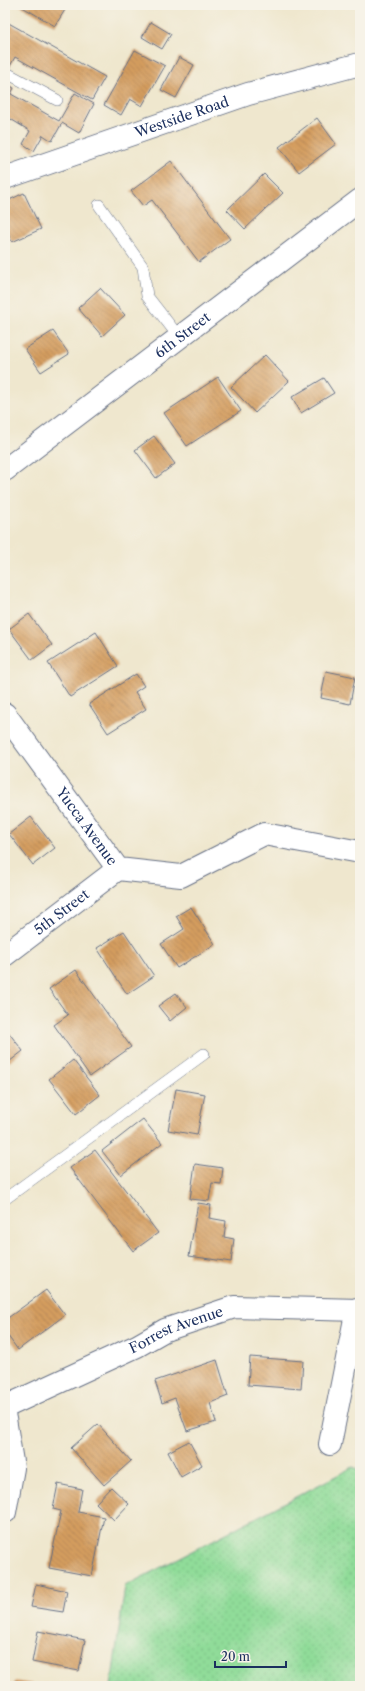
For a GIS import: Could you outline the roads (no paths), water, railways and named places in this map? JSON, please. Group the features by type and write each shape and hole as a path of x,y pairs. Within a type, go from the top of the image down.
{"street":[{"name":"Westside Road","path":"5,178 248,94 360,64"},
{"name":"6th Street","path":"5,470 360,200"},
{"name":"Yucca Avenue","path":"6,716 118,869 181,876 264,834 360,852"},
{"name":"5th Street","path":"5,955 118,869"},
{"name":"Forrest Avenue","path":"5,1407 137,1346 165,1330 234,1307 358,1310"},
{"path":"330,1444 358,1310"},
{"path":"5,1419 13,1468 5,1512"}],"lane":[{"path":"5,72 57,100"},
{"path":"99,206 143,267 147,296 179,337"},
{"path":"5,1199 204,1054"}]}
